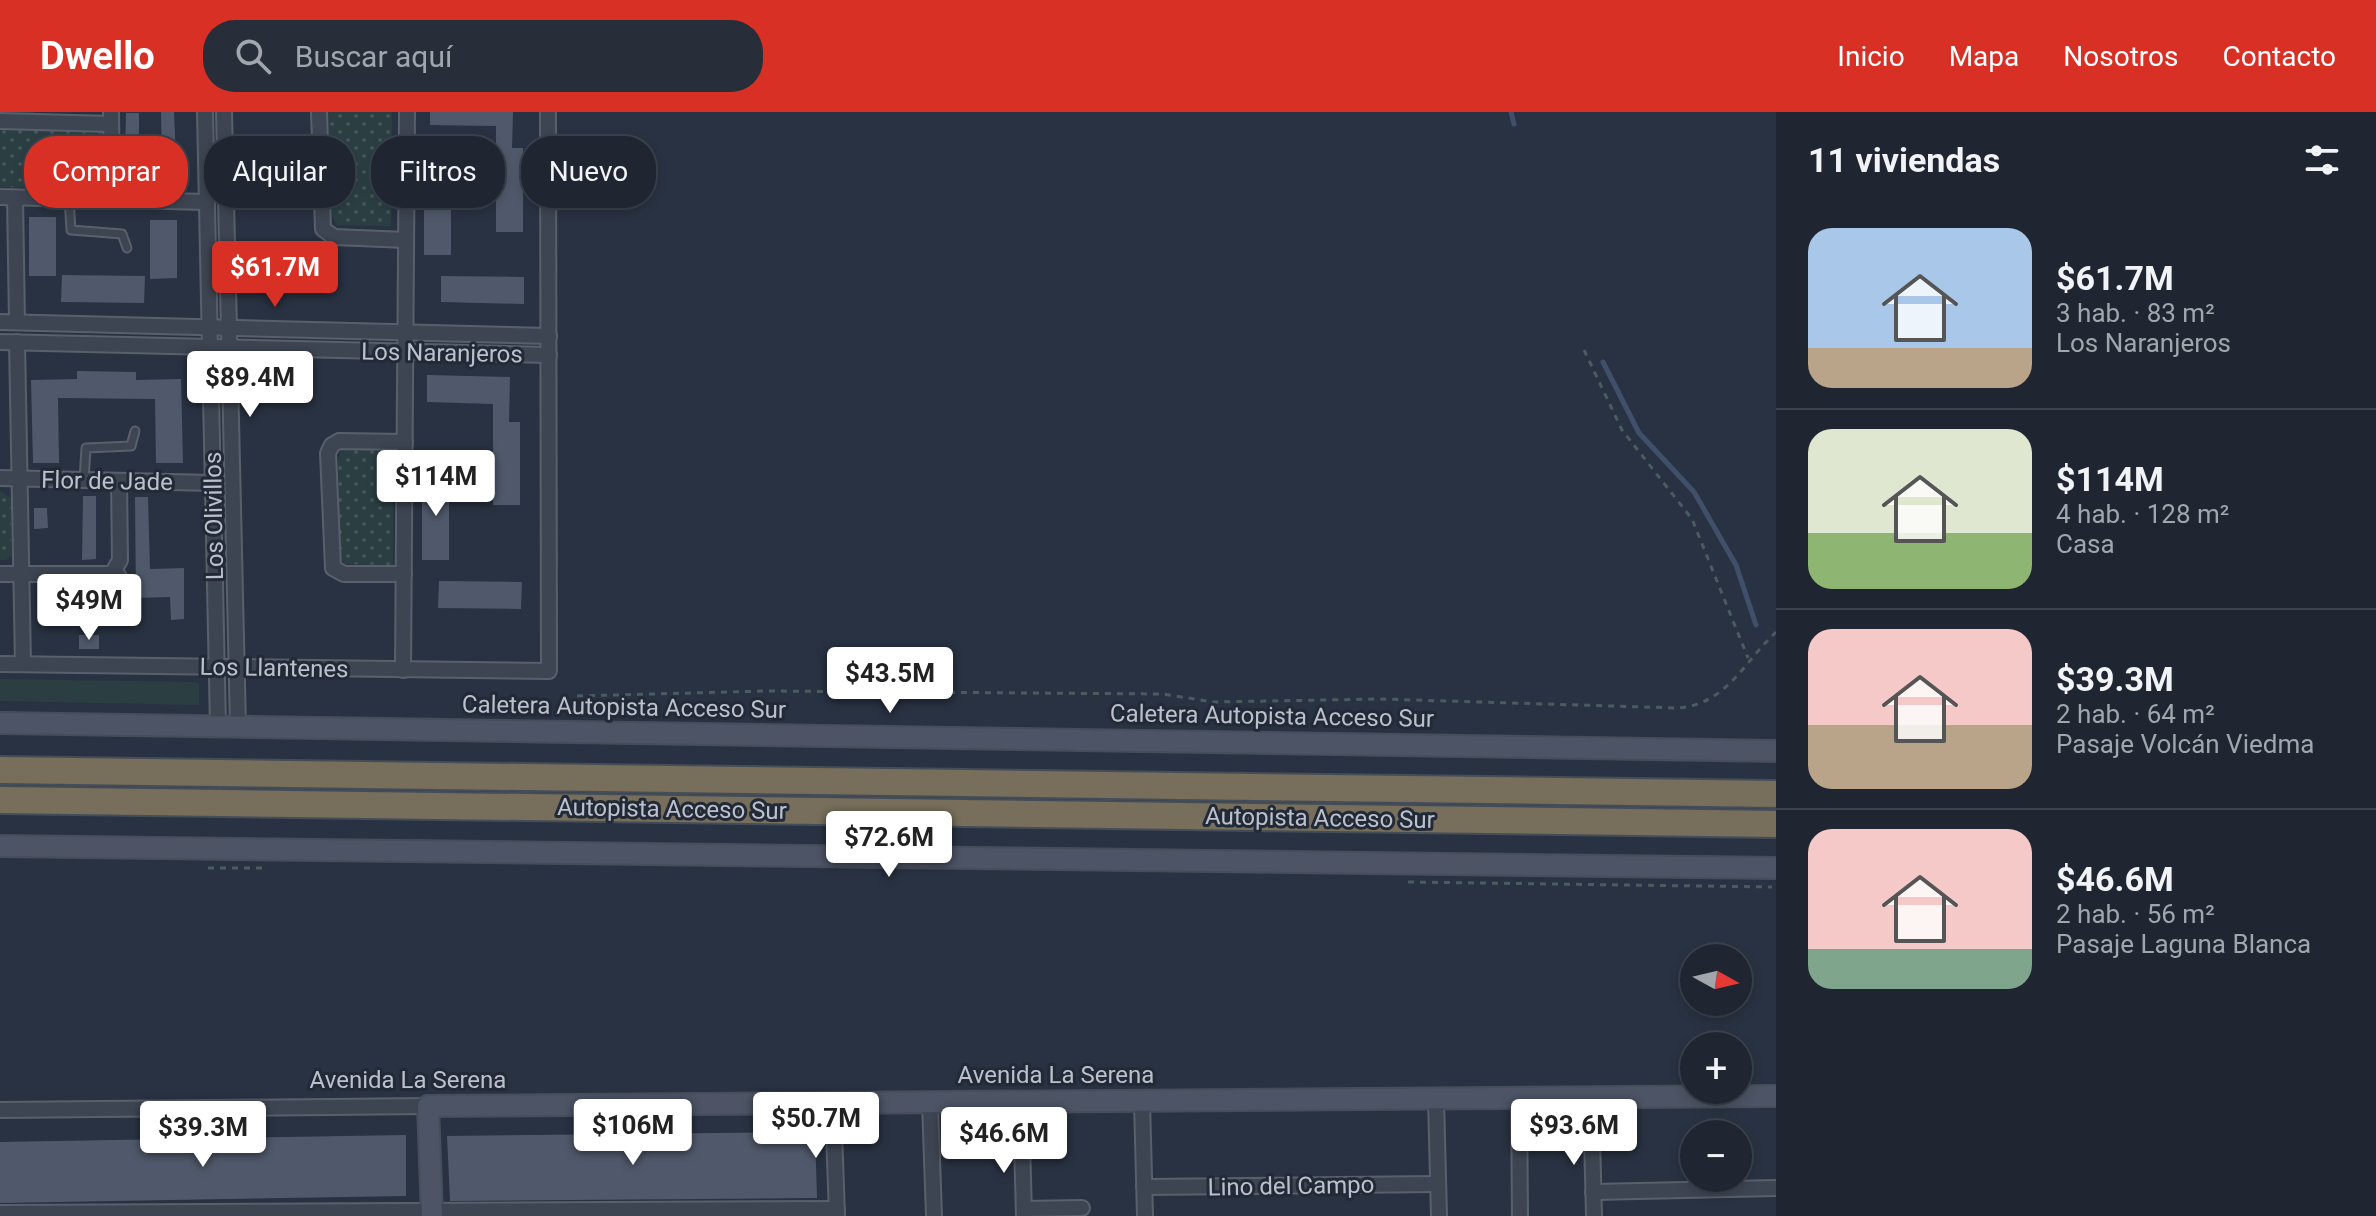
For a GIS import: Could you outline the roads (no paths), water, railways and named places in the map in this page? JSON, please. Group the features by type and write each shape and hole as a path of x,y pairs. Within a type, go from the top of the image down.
{"highway":[{"name":"Autopista Acceso Sur","path":"0,770 1776,794"},
{"name":"Autopista Acceso Sur","path":"0,800 1776,824"}],"main road":[{"name":"Caletera Autopista Acceso Sur","path":"0,723 1776,751"},
{"path":"0,846 1648,870 1776,868"},
{"name":"Avenida La Serena","path":"428,1106 1776,1096"},
{"path":"428,1106 432,1214"}],"street":[{"name":"Los Olivillos","path":"205,112 206,136"},
{"path":"224,112 237,668 228,727"},
{"path":"319,112 323,229 334,237 406,240"},
{"path":"403,670 407,112"},
{"path":"548,112 549,355"},
{"path":"0,121 111,118"},
{"path":"7,198 17,322"},
{"name":"Los Olivillos","path":"207,208 217,668 228,727"},
{"name":"Los Naranjeros","path":"0,322 549,336"},
{"name":"Los Naranjeros","path":"0,342 549,355"},
{"path":"17,342 23,664"},
{"name":"Los Llantenes","path":"0,664 549,671 549,355"},
{"path":"404,574 344,574 333,568 328,453 332,445 339,441 405,442"},
{"name":"Flor de Jade","path":"0,478 213,483"},
{"path":"0,574 102,577 115,571 121,553 119,481"},
{"path":"115,571 125,586 126,612"},
{"path":"1591,1097 1594,1216"},
{"path":"1519,1098 1520,1216"},
{"path":"1436,1099 1439,1216"},
{"path":"1142,1101 1145,1216"},
{"path":"930,1102 934,1216"},
{"path":"1021,1102 1024,1212 1082,1208"},
{"path":"0,1213 837,1213 833,1103"},
{"name":"Avenida La Serena","path":"0,1110 428,1106"},
{"name":"Lino del Campo","path":"1144,1187 1438,1184"},
{"path":"1593,1192 1776,1188"}],"lane":[{"path":"69,208 70,228 74,233 122,234 127,248"},
{"path":"84,480 86,448 131,446 135,431"}],"waterway":[{"path":"1511,112 1514,124"},
{"path":"1603,362 1639,433 1694,492 1736,565 1756,625"}]}
